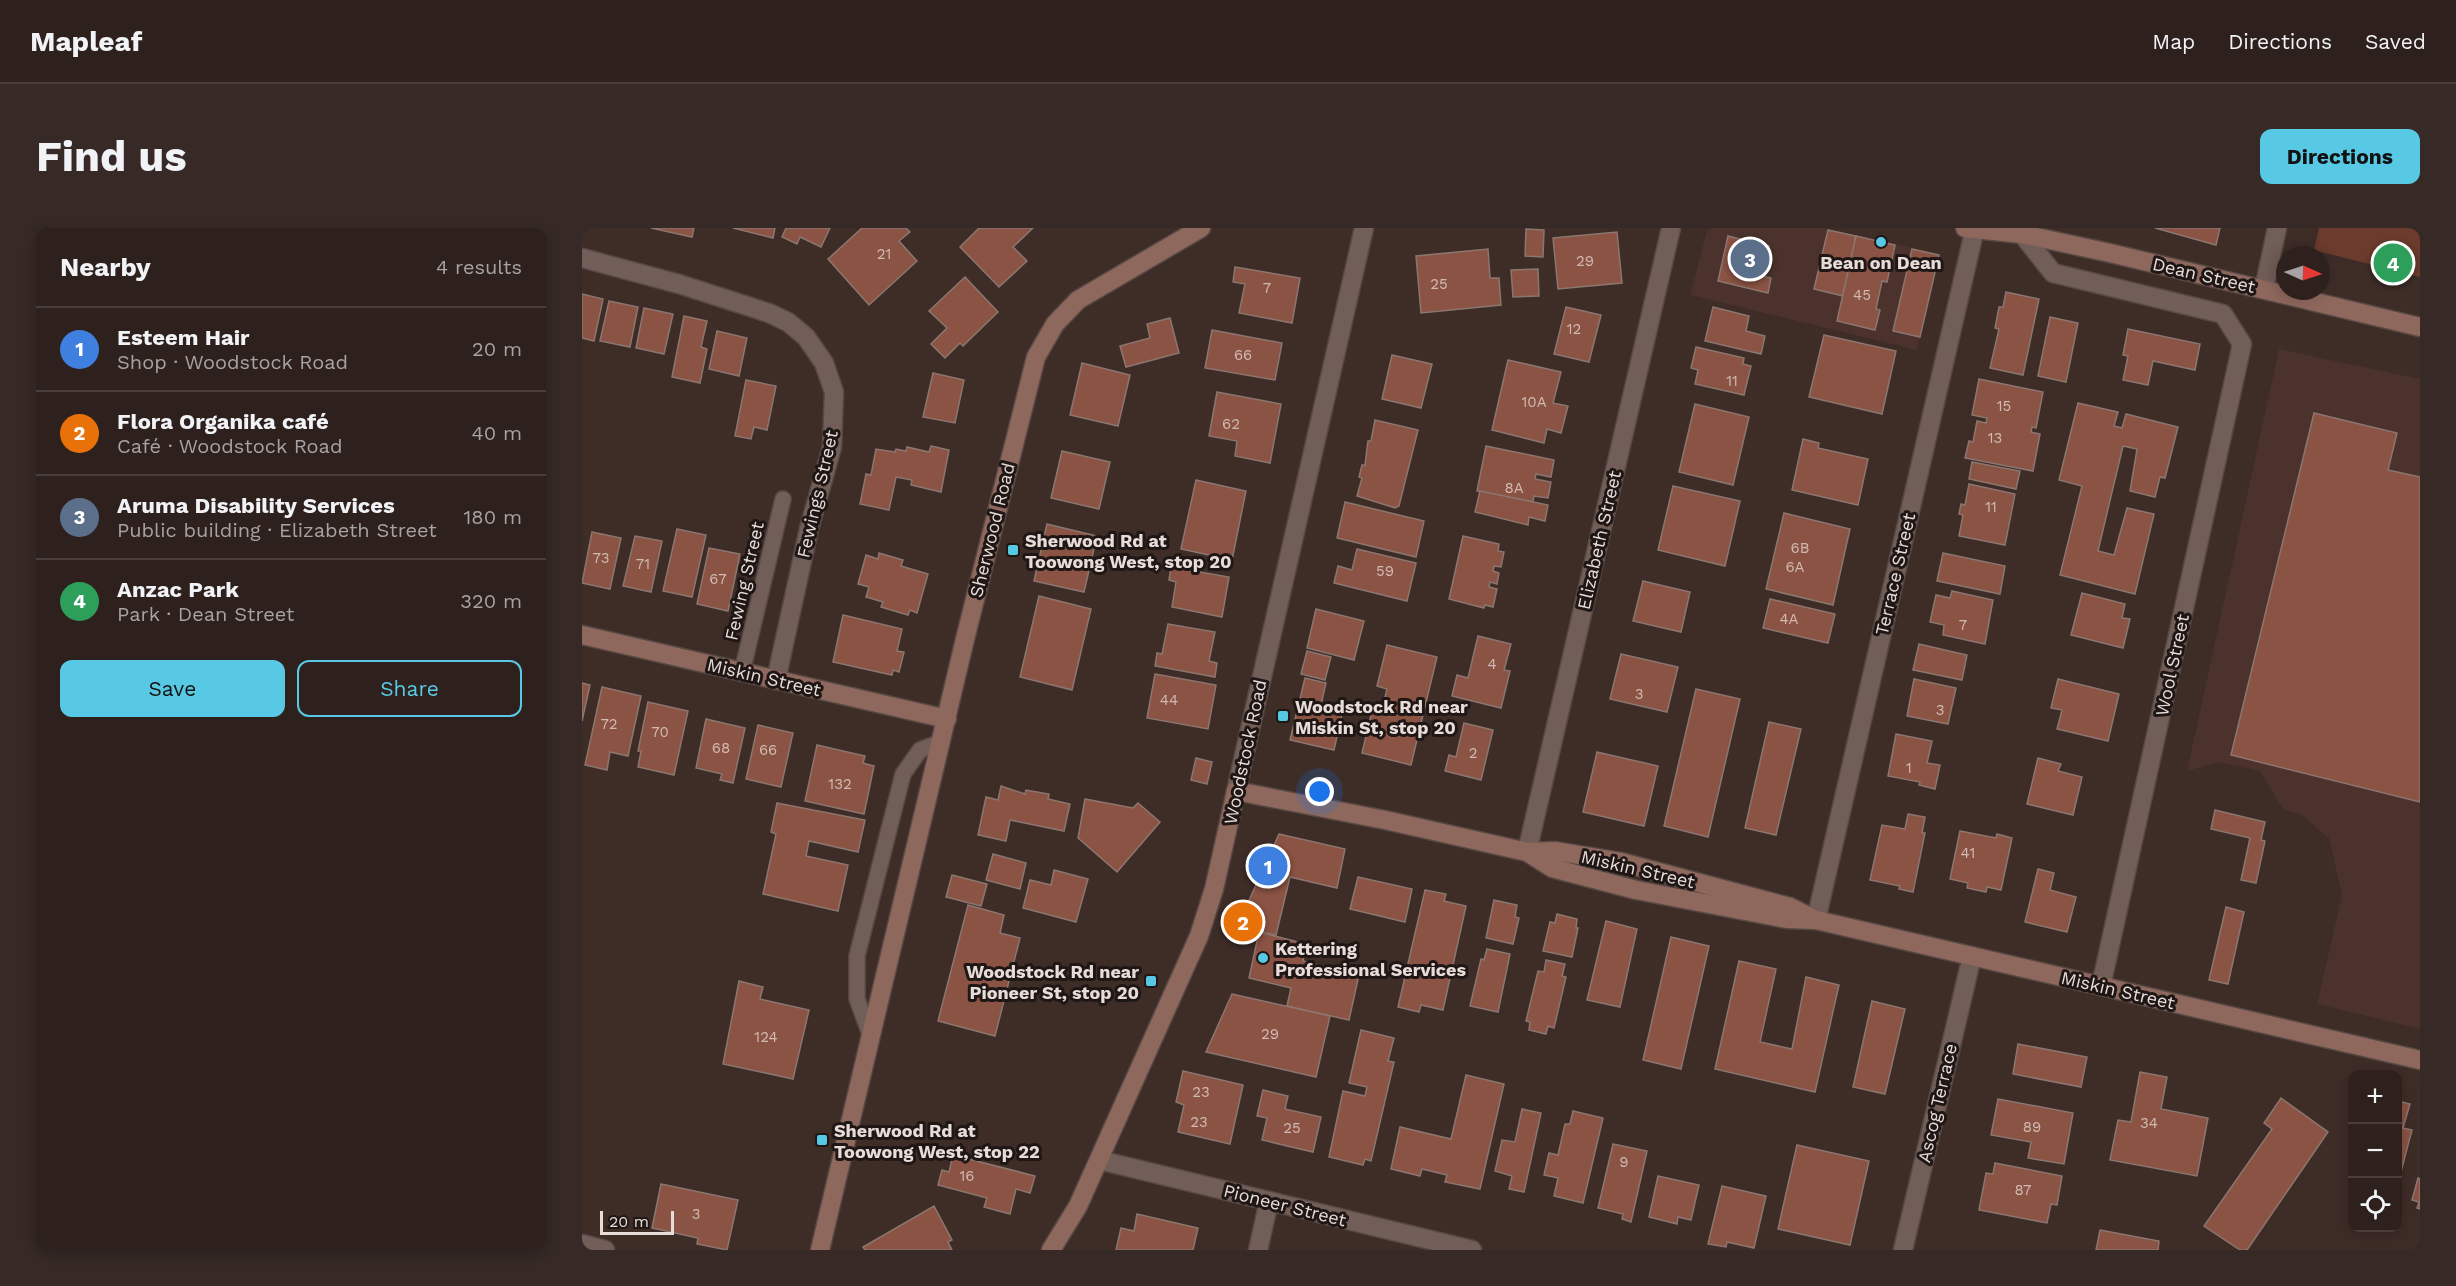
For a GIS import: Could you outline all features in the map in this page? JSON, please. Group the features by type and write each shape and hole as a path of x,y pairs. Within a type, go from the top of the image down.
{"street":[{"name":"Sherwood Road","path":"820,1250 1029,379 1041,348 1055,324 1078,300 1202,228"},
{"name":"Woodstock Road","path":"1051,1250 1074,1213 1099,1160 1199,936 1214,889 1364,228"},
{"name":"Elizabeth Street","path":"1527,852 1671,228"},
{"name":"Dean Street","path":"1971,228 2022,234 2420,327"},
{"name":"Terrace Street","path":"1816,920 1971,228"},
{"path":"2264,289 2277,228"},
{"name":"Dean Street","path":"2022,234 2053,273 2223,314 2242,344"},
{"name":"Fewings Street","path":"582,258 679,284 788,321 806,338 824,363 834,392 831,447 809,529 776,680"},
{"name":"Wool Street","path":"2101,986 2242,344"},
{"name":"Miskin Street","path":"582,635 947,719"},
{"name":"Miskin Street","path":"1236,791 1385,820 1527,852 1552,868 1636,890 1787,919 1816,920 2420,1060"},
{"name":"Ascog Terrace","path":"1903,1250 1971,956"},
{"name":"Pioneer Street","path":"1099,1160 1472,1250"},
{"path":"1258,1250 1269,1201"},
{"path":"582,1245 605,1250"}],"lane":[{"name":"Fewing Street","path":"742,672 783,499"},
{"path":"871,1036 857,999 857,956 903,774 920,750 941,742"}],"shaded area":[{"path":"1711,228 1823,228 1940,254 1917,350 1690,295 1707,231"},
{"path":"2319,228 2420,228 2420,277 2330,254 2330,246 2315,246"},
{"path":"2279,349 2420,379 2420,1029 2317,1004 2342,895 2329,838 2300,814 2283,809 2260,771 2218,762 2187,771"}],"building":[{"path":"651,228 694,228 692,237"},
{"path":"733,228 775,228 773,238"},
{"path":"786,228 830,228 821,247 800,237 797,244 782,237"},
{"path":"862,228 906,228 910,232 899,241 917,261 869,305 828,259"},
{"path":"979,228 1033,228 1013,247 1027,261 999,287 960,247"},
{"path":"2155,228 2220,228 2216,245"},
{"path":"1526,229 1544,230 1543,257 1525,256"},
{"path":"1828,230 1856,236 1843,296 1814,289"},
{"path":"1617,232 1622,283 1558,289 1553,238"},
{"path":"1728,236 1769,246 1762,276 1771,278 1768,293 1718,281"},
{"path":"1856,236 1895,245 1887,282 1882,281 1876,309 1880,310 1875,330 1837,321"},
{"path":"1488,249 1490,278 1499,278 1501,305 1421,313 1416,256"},
{"path":"1912,249 1939,255 1920,337 1893,331"},
{"path":"1235,267 1300,278 1292,323 1239,313 1245,284 1233,282"},
{"path":"1538,269 1539,296 1513,297 1511,270"},
{"path":"965,277 998,312 963,346 960,343 945,358 931,344 947,328 929,311"},
{"path":"2006,292 2039,299 2023,375 1990,368 1999,329 1995,328 1999,307 2003,307"},
{"path":"582,294 603,299 594,341 582,338"},
{"path":"609,301 638,307 630,347 600,341"},
{"path":"1566,307 1601,315 1589,362 1554,354"},
{"path":"1713,307 1749,316 1746,331 1765,336 1761,354 1705,341"},
{"path":"644,308 673,314 664,354 636,348"},
{"path":"684,316 707,321 701,347 707,349 700,383 672,377"},
{"path":"2050,317 2078,323 2066,382 2038,376"},
{"path":"1170,318 1179,353 1126,367 1120,346 1150,338 1147,324"},
{"path":"2128,329 2200,344 2195,370 2153,361 2148,385 2123,380 2128,356 2123,355"},
{"path":"1212,330 1282,343 1275,380 1205,368"},
{"path":"717,331 747,338 739,376 709,369"},
{"path":"1824,335 1896,351 1882,414 1809,397"},
{"path":"1696,347 1744,358 1743,364 1751,366 1744,395 1695,384 1698,370 1691,368"},
{"path":"1392,355 1432,364 1421,408 1382,399"},
{"path":"1508,360 1561,372 1553,403 1568,406 1561,433 1547,429 1544,443 1492,430"},
{"path":"1082,363 1130,375 1118,426 1070,415"},
{"path":"933,373 964,380 955,423 923,417"},
{"path":"1979,379 2043,392 2036,428 2032,427 2031,432 2040,434 2033,471 1965,458 1969,441 1973,442 1977,421 1986,423 1987,418 1972,415"},
{"path":"746,380 776,386 767,430 754,427 751,439 735,436"},
{"path":"1217,392 1281,404 1270,463 1235,456 1237,441 1209,436"},
{"path":"2078,403 2118,412 2114,426 2122,428 2126,414 2178,427 2165,478 2160,477 2155,497 2130,491 2137,449 2123,446 2098,551 2114,555 2127,508 2154,514 2135,594 2060,575 2082,486 2059,480"},
{"path":"1695,404 1749,417 1733,485 1679,472"},
{"path":"2314,413 2397,433 2388,470 2420,477 2420,802 2231,755"},
{"path":"1375,420 1418,430 1399,506 1395,508 1357,496 1362,478 1359,477 1362,465 1365,465 1368,441 1371,441"},
{"path":"1803,439 1819,443 1818,448 1868,459 1858,505 1792,490"},
{"path":"931,446 949,450 941,492 911,485 912,480 896,477 889,510 860,504 866,474 871,475 876,449 895,452 896,449 906,451 907,447 929,452"},
{"path":"1486,446 1554,460 1551,477 1536,474 1535,479 1551,482 1548,498 1534,496 1533,502 1477,491"},
{"path":"1062,451 1110,462 1099,509 1051,498"},
{"path":"1972,462 2020,471 2016,489 1969,479"},
{"path":"1196,480 1246,491 1232,560 1181,549"},
{"path":"1969,484 2015,494 2005,545 1959,536 1963,515 1959,514 1961,504 1965,505"},
{"path":"1673,486 1740,501 1725,566 1658,550"},
{"path":"1480,491 1548,505 1545,521 1529,517 1528,525 1475,512"},
{"path":"1345,502 1424,521 1416,557 1337,538"},
{"path":"1784,513 1850,529 1833,605 1766,589"},
{"path":"1047,524 1097,536 1084,592 1034,581"},
{"path":"677,529 706,535 692,597 663,591"},
{"path":"592,532 621,538 610,589 582,583"},
{"path":"635,536 662,541 651,592 623,586"},
{"path":"1463,536 1499,544 1498,551 1504,552 1501,567 1494,566 1493,571 1499,573 1497,584 1490,582 1489,587 1497,589 1493,607 1485,605 1484,608 1449,599"},
{"path":"709,548 740,554 728,611 697,604"},
{"path":"1357,549 1416,563 1407,601 1334,583 1338,566 1352,570"},
{"path":"879,553 903,560 901,566 928,574 917,613 910,610 908,615 881,607 883,602 866,597 869,587 858,584 866,555 878,559"},
{"path":"1943,553 2005,566 2000,594 1937,581"},
{"path":"1171,567 1229,577 1222,617 1172,607 1176,582 1169,580"},
{"path":"1643,581 1690,592 1681,632 1633,621"},
{"path":"1952,591 1993,600 1985,644 1943,635 1944,625 1930,622 1936,595 1950,598"},
{"path":"2082,593 2125,604 2122,618 2130,619 2123,648 2071,635"},
{"path":"1039,596 1091,609 1072,690 1020,677"},
{"path":"1770,599 1835,614 1828,643 1763,628"},
{"path":"1316,609 1364,621 1354,660 1307,648"},
{"path":"843,615 902,629 897,651 904,652 899,672 893,670 892,675 833,662"},
{"path":"1168,624 1215,632 1209,661 1217,663 1215,677 1155,666 1157,653 1162,654"},
{"path":"1478,636 1511,644 1504,670 1510,671 1501,708 1452,696 1457,675 1468,678"},
{"path":"1919,644 1967,655 1962,680 1913,670"},
{"path":"1387,645 1437,657 1411,765 1362,753 1372,711 1381,713 1387,689 1377,686"},
{"path":"1307,651 1331,657 1325,680 1301,674"},
{"path":"1621,654 1678,667 1667,712 1610,699"},
{"path":"1155,674 1216,685 1208,729 1147,718"},
{"path":"1305,678 1326,683 1320,709 1342,714 1334,750 1290,740"},
{"path":"1914,679 1956,688 1948,724 1907,716"},
{"path":"2058,679 2119,694 2108,741 2057,729 2062,710 2051,708"},
{"path":"582,683 590,685 582,721"},
{"path":"602,687 641,696 628,756 610,752 607,770 585,765"},
{"path":"1696,689 1740,699 1708,837 1664,826"},
{"path":"648,702 688,711 674,775 638,767 641,751 638,751"},
{"path":"706,719 745,728 733,783 720,780 722,774 696,768"},
{"path":"1769,722 1801,729 1776,835 1745,828"},
{"path":"1464,723 1493,730 1481,780 1445,771 1449,755 1456,757"},
{"path":"758,725 793,733 781,787 746,779"},
{"path":"1896,734 1932,741 1927,763 1940,765 1935,789 1919,785 1920,782 1888,776"},
{"path":"817,745 865,756 863,763 874,766 864,814 805,801"},
{"path":"1597,752 1658,766 1644,826 1583,812"},
{"path":"1196,758 1212,762 1207,784 1191,780"},
{"path":"2038,758 2061,764 2058,771 2082,777 2073,815 2027,804"},
{"path":"1001,786 1025,794 1026,790 1049,794 1048,799 1070,804 1064,831 1010,820 1006,841 978,835 986,797 998,800"},
{"path":"1085,799 1133,808 1138,803 1160,822 1117,872 1078,838"},
{"path":"777,803 865,820 858,852 809,841 806,856 848,865 838,911 763,894 776,834 771,832"},
{"path":"2215,810 2265,822 2261,840 2265,841 2256,883 2241,880 2250,838 2211,829"},
{"path":"1908,814 1925,817 1922,833 1925,833 1913,892 1899,889 1900,886 1870,880 1882,825 1905,829"},
{"path":"1960,831 1996,838 1997,834 2012,838 2001,890 1987,887 1986,892 1967,888 1968,883 1950,879"},
{"path":"1279,834 1345,849 1337,888 1290,877 1276,935 1237,927"},
{"path":"993,854 1026,863 1020,889 986,880"},
{"path":"2038,869 2054,873 2050,890 2076,897 2067,932 2025,922"},
{"path":"1054,870 1088,879 1076,922 1023,908 1030,880 1051,885"},
{"path":"952,875 987,884 981,906 946,897"},
{"path":"1358,877 1412,889 1405,922 1350,909"},
{"path":"1425,890 1446,894 1444,901 1466,906 1443,1010 1421,1005 1419,1012 1398,1007"},
{"path":"1494,900 1517,905 1515,917 1519,918 1513,944 1486,938"},
{"path":"968,905 1004,915 1000,933 1020,938 995,1036 938,1021"},
{"path":"2226,907 2244,912 2228,984 2209,980"},
{"path":"1557,914 1577,919 1576,928 1578,928 1572,957 1543,951 1550,922 1555,923"},
{"path":"1606,921 1637,929 1620,1007 1587,1000"},
{"path":"1259,932 1306,944 1303,961 1359,975 1349,1020 1287,1006 1291,988 1249,978"},
{"path":"1671,937 1709,946 1681,1069 1643,1060"},
{"path":"1487,949 1510,954 1498,1012 1470,1006 1481,959 1484,960"},
{"path":"1546,960 1565,964 1562,976 1566,977 1554,1028 1548,1026 1546,1034 1529,1030 1530,1022 1526,1021 1538,971 1544,972"},
{"path":"1739,961 1776,969 1760,1042 1792,1049 1806,977 1839,985 1815,1092 1715,1069"},
{"path":"739,981 763,987 760,999 809,1010 793,1079 723,1064"},
{"path":"1232,994 1330,1016 1316,1077 1206,1052"},
{"path":"1872,1001 1905,1009 1885,1094 1853,1087"},
{"path":"1361,1030 1394,1038 1388,1061 1394,1062 1371,1161 1365,1159 1363,1165 1329,1157 1343,1091 1365,1096 1367,1087 1349,1083"},
{"path":"2018,1044 2087,1057 2081,1087 2013,1074"},
{"path":"1183,1071 1243,1085 1230,1144 1178,1132 1184,1105 1176,1102"},
{"path":"2140,1072 2167,1077 2161,1109 2208,1118 2197,1176 2110,1160 2118,1120 2131,1122"},
{"path":"1466,1075 1504,1084 1480,1189 1445,1182 1447,1175 1422,1169 1420,1176 1391,1169 1400,1127 1451,1139"},
{"path":"1263,1090 1288,1096 1285,1109 1321,1117 1313,1152 1262,1140 1267,1118 1257,1116"},
{"path":"2281,1098 2328,1132 2247,1250 2240,1250 2204,1226 2272,1129 2264,1123"},
{"path":"1998,1099 2073,1113 2064,1164 2028,1158 2031,1142 1991,1135"},
{"path":"2402,1102 2410,1104 2403,1128 2412,1130 2402,1168"},
{"path":"1522,1109 1541,1113 1524,1192 1509,1189 1512,1176 1495,1171 1502,1140 1515,1142"},
{"path":"1573,1111 1603,1118 1583,1203 1554,1196 1558,1178 1544,1175 1549,1153 1558,1155 1565,1124 1570,1124"},
{"path":"1613,1144 1647,1151 1631,1222 1622,1219 1623,1214 1598,1208"},
{"path":"1797,1145 1869,1161 1850,1245 1778,1229"},
{"path":"953,1155 1035,1176 1030,1193 1016,1189 1010,1214 984,1207 987,1198 938,1185 942,1170 949,1172"},
{"path":"1995,1163 2062,1176 2057,1205 2051,1204 2047,1223 1979,1210 1986,1173 1993,1174"},
{"path":"1658,1176 1699,1185 1691,1220 1678,1217 1677,1224 1649,1217"},
{"path":"2418,1178 2420,1179 2420,1209 2417,1208 2419,1202 2412,1200"},
{"path":"661,1184 738,1200 727,1250 697,1244 698,1238 652,1228"},
{"path":"1722,1186 1766,1196 1754,1248 1727,1242 1726,1247 1708,1244"},
{"path":"934,1206 952,1240 948,1242 952,1250 865,1250 863,1247"},
{"path":"1137,1214 1198,1228 1193,1250 1116,1250 1121,1228 1134,1231"},
{"path":"2100,1230 2159,1241 2158,1250 2096,1250"}],"place":[{"name":"Bean on Dean","path":"1881,242"},
{"name":"Aruma Disability Services","path":"1750,259"},
{"name":"Anzac Park","path":"2393,263"},
{"name":"Sherwood Rd at Toowong West, stop 20","path":"1013,550"},
{"name":"Woodstock Rd near Miskin St, stop 20","path":"1283,716"},
{"name":"Esteem Hair","path":"1268,866"},
{"name":"Flora Organika café","path":"1243,922"},
{"name":"Kettering Professional Services","path":"1263,958"},
{"name":"Woodstock Rd near Pioneer St, stop 20","path":"1151,981"},
{"name":"Sherwood Rd at Toowong West, stop 22","path":"822,1140"}]}
